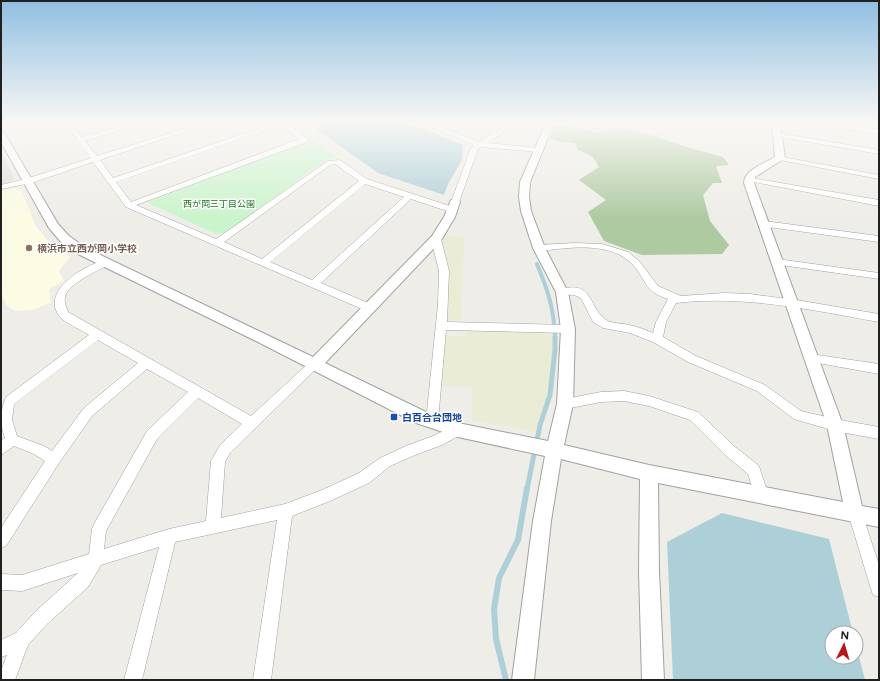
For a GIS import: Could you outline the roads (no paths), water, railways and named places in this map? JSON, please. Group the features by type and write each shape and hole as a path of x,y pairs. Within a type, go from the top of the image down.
{"street":[{"path":"13,155 53,226 65,239 82,251 315,364 380,398 432,421 458,430 554,450 649,473 879,518"},
{"path":"91,155 129,205 368,308"},
{"path":"1,187 28,181 111,155"},
{"path":"111,181 188,155"},
{"path":"129,205 264,155"},
{"path":"213,526 218,461 225,449 315,364 436,239 448,222 473,155"},
{"path":"523,680 542,521 554,450 565,404 568,329 562,292 538,248 526,211 524,197 525,182 536,155"},
{"path":"879,177 780,158 751,175 749,179 750,188 778,262 835,425 855,513 879,589"},
{"path":"217,243 328,163 336,162 364,181 409,196 454,206"},
{"path":"749,179 879,203"},
{"path":"263,263 364,181"},
{"path":"314,284 409,196"},
{"path":"764,224 879,239"},
{"path":"432,421 444,271 436,239"},
{"path":"538,248 582,245 603,247 621,252 634,260 652,286 661,292 680,299"},
{"path":"778,262 879,276"},
{"path":"105,263 66,287 61,294 61,310 64,315 251,423"},
{"path":"562,292 575,291 585,296 597,319 608,325 631,329 657,339 692,359 761,388 798,415 835,425 879,433"},
{"path":"657,339 668,307 673,300 680,299 718,296 742,297 879,318"},
{"path":"440,326 568,329"},
{"path":"54,459 39,450 12,440 6,426 5,411 10,401 98,334"},
{"path":"811,358 879,369"},
{"path":"1,540 54,459 88,412 147,362"},
{"path":"1,649 22,638 41,618 82,581 96,558 99,529 152,435 197,391"},
{"path":"565,404 601,397 624,396 649,401 694,416 728,450 754,470 761,494"},
{"path":"1,582 22,583 96,558 169,536 285,511 325,496 364,478 392,459 411,450 437,441 458,430"},
{"path":"1,449 12,440"},
{"path":"649,473 653,680"},
{"path":"262,680 285,511"},
{"path":"133,680 169,536"},
{"path":"6,680 22,638"}],"water":[{"path":"352,155 462,155 462,160 448,184 444,195 378,173"},
{"path":"722,513 829,539 851,625 824,625 824,665 861,665 865,680 673,680 667,542"}],"waterway":[{"path":"537,264 550,300 555,338"},
{"path":"527,489 540,425 550,395 555,338"},
{"path":"506,680 496,639 494,609 499,578 518,540 527,488"}],"place":[{"name":"横浜市立西が岡小学校","path":"29,248"},
{"name":"白百合台団地","path":"394,417"}],"park label":[{"name":"西が岡三丁目公園","path":"219,203"}]}
